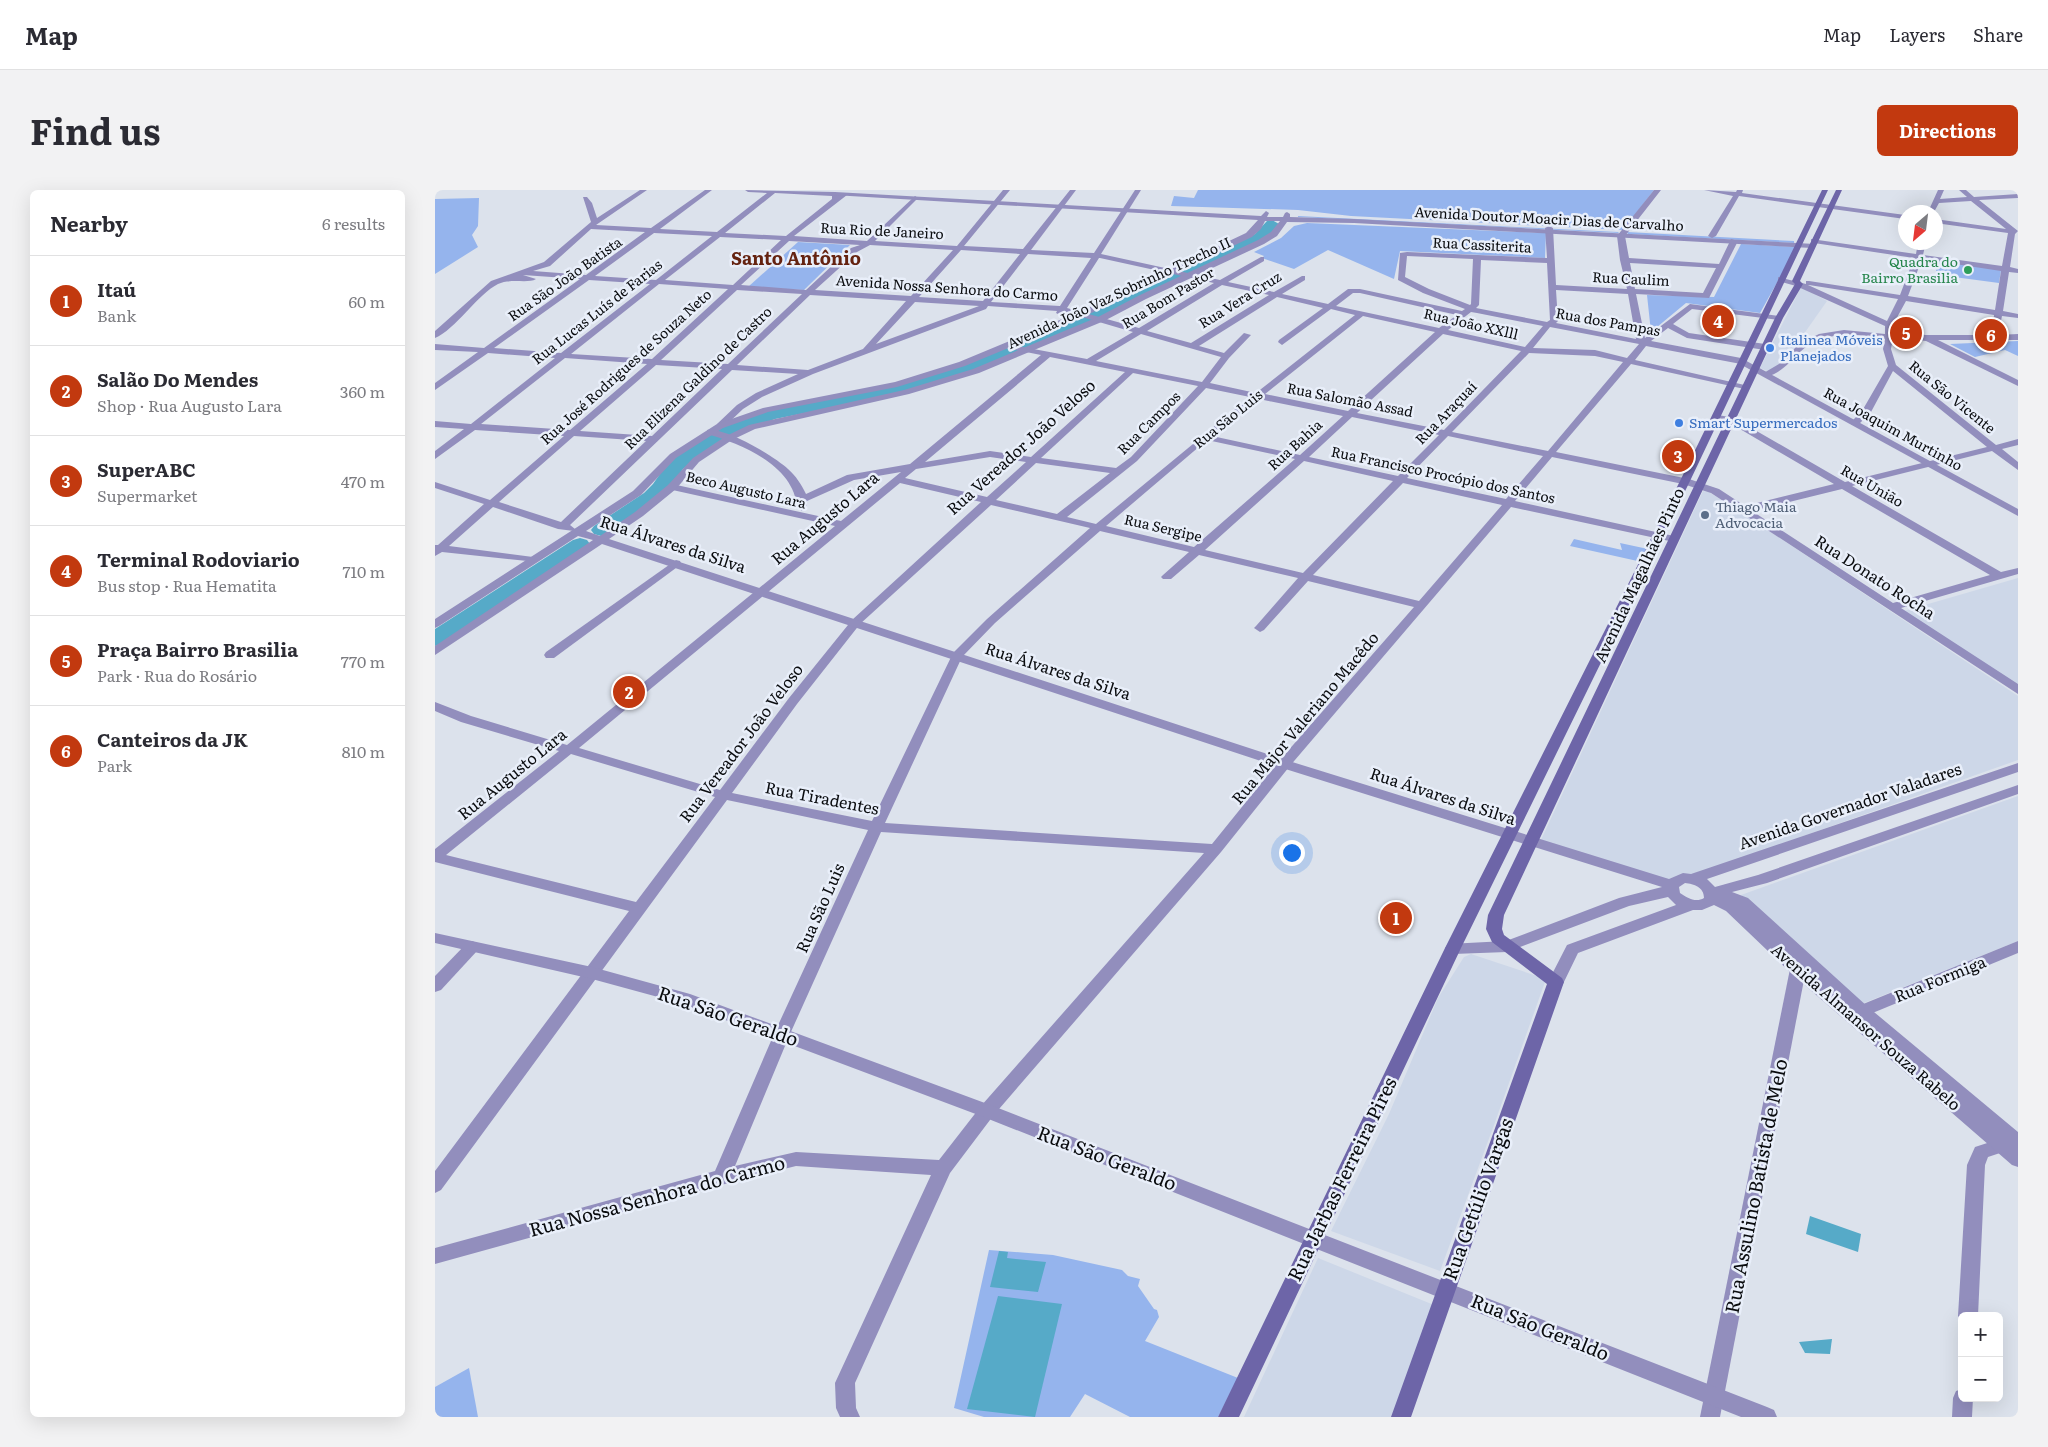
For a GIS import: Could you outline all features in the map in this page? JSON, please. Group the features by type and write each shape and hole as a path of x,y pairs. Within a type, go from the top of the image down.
{"main road":[{"name":"Avenida Magalhães Pinto","path":"1455,944 1659,535 1763,315 1825,190"},
{"name":"Avenida Magalhães Pinto","path":"1507,946 1497,938 1494,929 1496,915 1839,190"},
{"path":"1811,218 1824,220"},
{"path":"1739,366 1754,371"},
{"path":"1582,689 1601,693"},
{"name":"Rua Jarbas Ferreira Pires","path":"1228,1417 1455,944"},
{"path":"1507,946 1556,982"},
{"name":"Rua Getúlio Vargas","path":"1401,1417 1556,982"}],"street":[{"path":"435,335 494,283 553,260 592,225 644,190"},
{"name":"Rua São João Batista","path":"435,388 709,190"},
{"name":"Avenida Doutor Moacir Dias de Carvalho","path":"748,190 913,194 998,201 1623,234 1734,242 1799,243"},
{"name":"Avenida Doutor Moacir Dias de Carvalho","path":"827,190 842,193"},
{"path":"865,351 959,248 1007,190"},
{"path":"715,430 740,407 759,395 810,372 985,305 1073,190"},
{"path":"1062,311 1138,190"},
{"path":"1643,342 1624,260 1623,234 1657,190"},
{"path":"1707,190 1739,192 1898,216"},
{"path":"1934,205 1941,190"},
{"path":"1962,190 2015,231"},
{"name":"Rua Lucas Luís de Farias","path":"435,456 775,191"},
{"path":"1712,236 1739,192"},
{"name":"Rua José Rodrigues de Souza Neto","path":"437,550 573,434 734,290 788,238 842,193"},
{"path":"891,210 913,194"},
{"path":"869,243 890,222 913,194"},
{"path":"1936,201 2018,196"},
{"path":"585,198 591,206 592,225"},
{"path":"435,624 533,560 580,533 637,493 673,456 715,430 766,410 897,384 931,375 1010,346 1249,235 1266,215"},
{"name":"Avenida João Vaz Sobrinho Trecho II","path":"435,651 600,538 639,514 672,487 696,460 727,437 752,427 943,382 1027,350 1099,319 1268,238 1285,216"},
{"path":"879,221 890,222"},
{"path":"1943,222 2015,231"},
{"name":"Rua Rio de Janeiro","path":"592,225 654,231 788,238 855,246"},
{"path":"1548,325 1554,321 1550,230"},
{"path":"1995,334 2005,269 2015,231"},
{"path":"855,246 867,232"},
{"name":"Avenida Doutor Moacir Dias de Carvalho","path":"1623,234 1712,236 1799,243"},
{"path":"1624,260 1722,266 1734,242"},
{"name":"Rua Rio de Janeiro","path":"869,243 1096,256 1190,275"},
{"name":"Rua Elizena Galdino de Castro","path":"562,527 855,246 869,243"},
{"path":"1799,243 1919,256 2018,271"},
{"path":"1855,423 1866,412 1892,366 1887,349 1889,325 1903,298 1920,250"},
{"name":"Rua Cassiterita","path":"1466,311 1401,278 1403,255 1552,261"},
{"path":"1466,311 1475,305 1477,257"},
{"name":"Rua Bom Pastor","path":"1088,362 1261,259"},
{"name":"Rua Caulim","path":"1553,287 1707,296 1722,266"},
{"name":"Avenida Nossa Senhora do Carmo","path":"522,273 584,280"},
{"name":"Rua João XXlll","path":"1190,275 1527,350 1595,353 1746,388"},
{"name":"Avenida Nossa Senhora do Carmo","path":"508,277 911,300 1062,311 1080,314"},
{"name":"Rua Vera Cruz","path":"1193,346 1302,278"},
{"path":"1781,279 2018,316"},
{"path":"1797,282 1889,325 1902,326 1926,335 2018,383"},
{"name":"Rua dos Pampas","path":"1332,306 1351,292 1360,291 1643,342 1739,366"},
{"path":"1282,342 1332,306"},
{"name":"Rua Major Valeriano Macêdo","path":"850,1417 846,1408 845,1383 943,1168 987,1111 1216,849 1284,764 1509,503 1643,342 1690,306 1779,318"},
{"name":"Rua Bahia","path":"1167,577 1195,550 1301,459 1441,331 1466,311"},
{"name":"Rua São Luis","path":"721,1177 782,1034 876,827 957,656 1029,586 1097,528 1205,437 1362,313"},
{"path":"1080,314 1226,356"},
{"path":"1668,324 1687,335 1765,347"},
{"name":"Rua Araçuaí","path":"1260,628 1305,577 1527,350 1548,325"},
{"path":"1766,374 1779,371 1802,346 1814,338 1826,334 1863,333 1889,337"},
{"path":"1926,335 2018,333"},
{"path":"1889,337 1889,334 2018,337"},
{"name":"Rua Campos","path":"1059,518 1116,471 1134,459 1205,385 1226,356 1247,336"},
{"name":"Rua Salomão Assad","path":"1010,346 1685,481"},
{"path":"435,347 810,372"},
{"name":"Rua Augusto Lara","path":"435,856 762,592 912,465 1048,354"},
{"name":"Rua São Vicente","path":"1892,366 2018,467"},
{"name":"Rua Vereador João Veloso","path":"435,1185 638,908 793,701 856,622 1131,371"},
{"name":"Rua Joaquim Murtinho","path":"1754,371 1766,374 2018,513"},
{"path":"1716,416 1731,420"},
{"name":"Rua União","path":"1731,420 1999,576"},
{"path":"435,424 654,439"},
{"path":"715,430 780,465 795,482 804,499 800,516"},
{"name":"Rua Francisco Procópio dos Santos","path":"1205,437 1674,539"},
{"path":"1743,510 2018,442"},
{"path":"804,499 851,477 912,465 991,454 1116,471"},
{"name":"Rua Sergipe","path":"897,479 1422,605"},
{"name":"Rua Donato Rocha","path":"1685,481 1715,491 2018,690"},
{"name":"Rua Álvares da Silva","path":"435,485 1284,764 1672,888"},
{"name":"Beco Augusto Lara","path":"672,487 843,525"},
{"path":"437,550 533,560"},
{"path":"550,655 676,563"},
{"path":"1892,607 2018,570"},
{"name":"Rua Tiradentes","path":"435,706 466,719 723,795 876,827 1216,849"},
{"name":"Avenida Governador Valadares","path":"1692,879 2018,767"},
{"path":"1712,895 1708,886 1692,879 1683,878 1676,880 1672,888 1675,897 1691,905 1707,903 1712,895 1762,880 2018,789"},
{"path":"1913,804 1934,820"},
{"path":"435,856 638,908"},
{"path":"1455,944 1507,946 1624,902 1672,888"},
{"name":"Avenida Almansor Souza Rabelo","path":"1712,895 1731,907 1799,962 1857,1013 2013,1142 2018,1160"},
{"name":"Rua Getúlio Vargas","path":"1556,982 1572,949 1691,905"},
{"name":"Rua São Geraldo","path":"435,938 591,973 684,998 987,1111 1767,1417"},
{"path":"435,986 472,947"},
{"name":"Rua Formiga","path":"1857,1013 2018,947"},
{"name":"Rua Assulino Batista de Melo","path":"1710,1417 1799,962"},
{"path":"1968,1312 1976,1165 1981,1152 2013,1142"},
{"name":"Rua Nossa Senhora do Carmo","path":"435,1256 721,1177 796,1160 943,1168"},
{"path":"1962,1417 1963,1402"}],"shaded area":[{"path":"1198,190 1654,190 1623,230 1351,216 1298,210 1171,206 1174,196 1194,198"},
{"path":"479,198 478,226 472,235 478,247 435,274 435,199"},
{"path":"1298,217 1618,232 1619,233"},
{"path":"1307,223 1546,233 1545,258 1400,251 1394,279 1328,250 1294,269 1262,258 1264,256 1254,252 1281,238 1294,226"},
{"path":"1627,232 1794,241 1794,243 1628,234"},
{"path":"798,242 850,245 804,290 748,287"},
{"path":"1741,244 1797,247 1760,313 1686,303 1651,332 1647,295 1714,297"},
{"name":"Quadra do Bairro Brasilia","path":"1923,258 2001,270 1999,283 1939,275 1940,272 1936,271 1938,264 1923,262"},
{"path":"1801,287 1827,301 1794,348 1775,369 1767,371 1760,368"},
{"path":"2018,341 2018,356 2005,350 1975,357 1950,344"},
{"path":"1703,491 1709,492 1742,513 2018,696 2018,760 1674,882 1540,842"},
{"path":"1574,539 1622,550 1620,543 1648,549 1642,562 1570,546"},
{"path":"2018,578 2018,686 1904,611"},
{"path":"2018,796 2018,941 1859,1005 1741,895"},
{"path":"1471,954 1546,979 1440,1271 1331,1231 1389,1114 1438,998 1464,957"},
{"path":"1810,1216 1861,1234 1858,1252 1806,1234"},
{"path":"989,1250 1053,1255 1122,1270 1128,1276 1140,1279 1138,1286 1154,1309 1157,1310 1159,1317 1145,1341 1238,1378 1218,1417 1130,1417 1085,1394 1070,1417 984,1417 954,1408"},
{"path":"999,1251 1008,1252 1007,1258 1046,1262 1038,1292 990,1287"},
{"path":"1318,1258 1434,1305 1393,1417 1244,1417"},
{"path":"998,1296 1062,1304 1035,1417 967,1409"},
{"path":"1832,1339 1830,1354 1805,1353 1799,1342"},
{"path":"469,1368 478,1417 435,1417 435,1387"}],"waterway":[{"path":"601,530 651,497 660,488 676,465 690,454 732,429 771,415 902,389 963,370 1027,346 1260,237 1272,224"},
{"path":"435,639 580,544"}],"place":[{"name":"Quadra do Bairro Brasilia","path":"1968,270"},
{"name":"Terminal Rodoviario","path":"1718,321"},
{"name":"Praça Bairro Brasilia","path":"1906,333"},
{"name":"Canteiros da JK","path":"1991,335"},
{"name":"Italinea Móveis Planejados","path":"1770,348"},
{"name":"Smart Supermercados","path":"1679,423"},
{"name":"SuperABC","path":"1678,456"},
{"name":"Thiago Maia Advocacia","path":"1705,515"},
{"name":"Salão Do Mendes","path":"629,692"},
{"name":"Itaú","path":"1396,918"}],"district":[{"name":"Santo Antônio","path":"796,259"}]}
